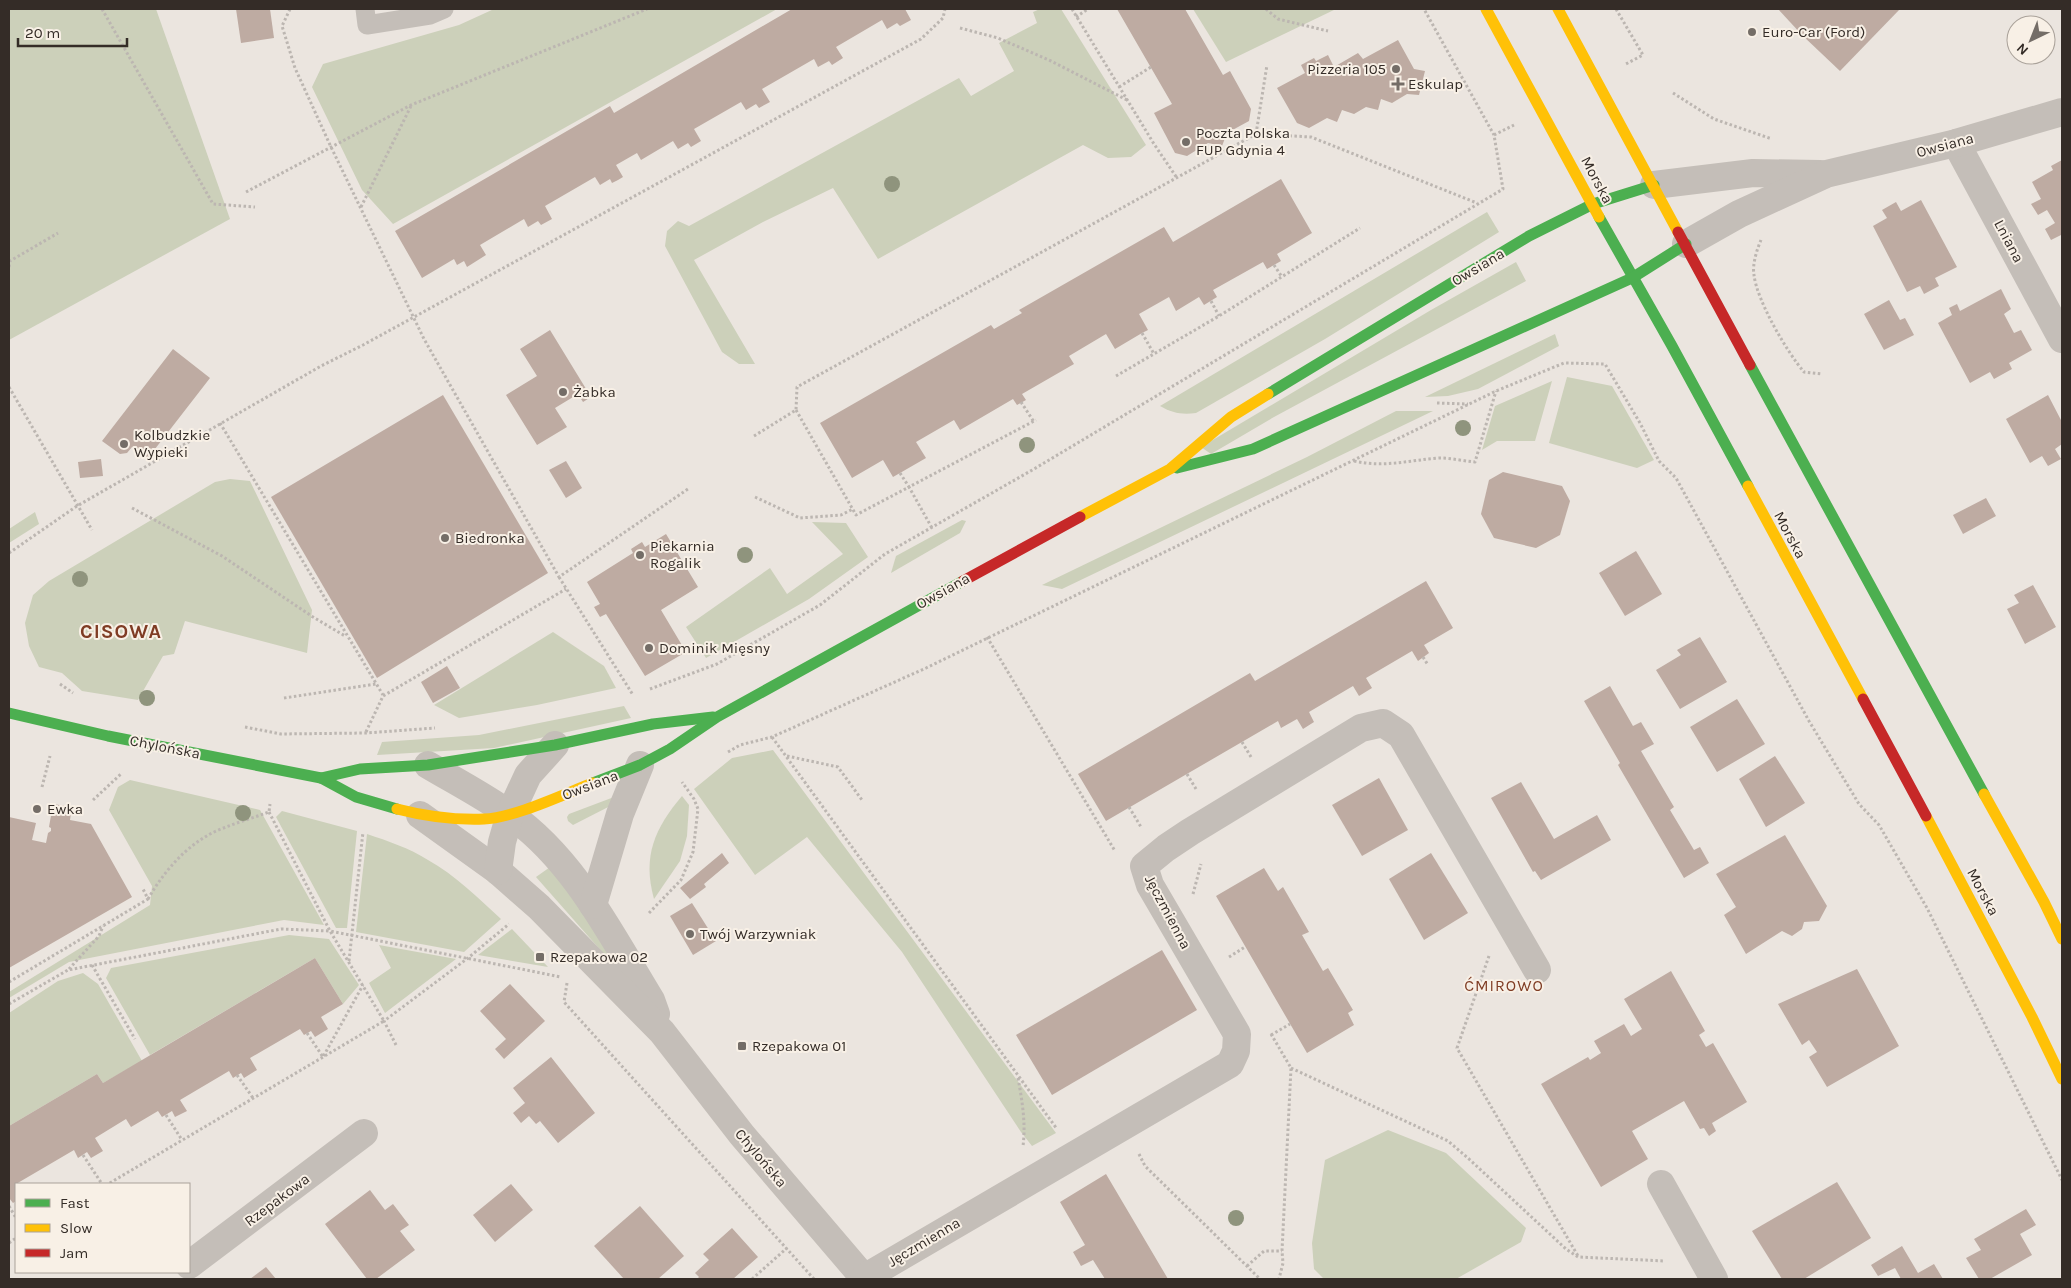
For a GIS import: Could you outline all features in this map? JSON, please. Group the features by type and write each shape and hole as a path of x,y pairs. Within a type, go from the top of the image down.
{"street":[{"name":"Morska","path":"1486,9 1632,278 1672,346 1964,887 2062,1079"},
{"path":"1558,9 2062,939"},
{"name":"Owsiana","path":"1170,469 1253,449 1632,278 1686,244 1740,214 1826,174 1956,143 2062,112"},
{"name":"Lniana","path":"1956,143 2062,339"},
{"name":"Owsiana","path":"510,814 640,765 670,749 717,717 1014,552 1170,469 1231,418 1530,236 1593,204 1654,185 1753,173 1826,174"},
{"name":"Chylońska","path":"9,713 108,736 321,778 356,797 420,815 485,819 510,814"},
{"name":"Owsiana","path":"555,745 653,724 717,717"},
{"name":"Jęczmienna","path":"865,1278 1230,1064 1236,1051 1236,1034 1150,885 1144,866 1190,832 1361,728 1383,723 1401,735 1537,970"},
{"path":"498,871 502,842 510,814 528,775 555,745"},
{"name":"Chylońska","path":"321,778 360,769 428,765 555,745"},
{"name":"Chylońska","path":"428,765 510,814 551,851 593,905 651,1000 662,1032"},
{"path":"593,905 620,814 640,765"},
{"name":"Chylońska","path":"420,815 498,871 540,907 662,1032 742,1136 865,1278"},
{"name":"Rzepakowa","path":"190,1264 364,1133"},
{"path":"1661,1184 1708,1269"}],"lane":[{"path":"365,9 368,25 430,15 444,9"}],"path":[{"path":"102,9 213,204 255,207"},
{"path":"290,9 282,26 295,68 331,147 414,317 453,393 559,578 633,696"},
{"path":"246,192 411,105 647,9"},
{"path":"9,553 77,506 321,366 921,39 943,18 945,9"},
{"path":"1072,9 1177,178"},
{"path":"1076,16 1088,9"},
{"path":"1266,9 1278,19 1328,32"},
{"path":"643,692 717,664 820,605 884,554 1034,469 1503,189 1494,135 1424,9"},
{"path":"1616,9 1643,55"},
{"path":"960,28 998,38 1051,61 1128,100"},
{"path":"1256,134 1267,65"},
{"path":"1119,87 1151,67"},
{"path":"1673,93 1714,119 1776,140"},
{"path":"361,207 411,105"},
{"path":"1021,402 1035,421 856,515 796,410 797,387 1256,134 1311,137 1477,204"},
{"path":"1116,376 1219,316 1360,228"},
{"path":"9,268 10,261 58,233"},
{"path":"1758,247 1753,273 1759,295 1794,360 1804,372 1822,374"},
{"path":"1274,265 1282,277"},
{"path":"1211,301 1219,316"},
{"path":"1142,333 1154,354"},
{"path":"725,754 740,745 772,737 926,668 1496,391 1564,363 1605,364 1640,423 1659,461 1676,478 1809,721 1859,804 1879,825 1927,908 2062,1180"},
{"path":"9,387 92,530"},
{"path":"1352,460 1372,465 1401,464 1441,458 1475,462 1496,391"},
{"path":"754,436 796,410"},
{"path":"220,423 383,696"},
{"path":"900,473 932,528"},
{"path":"559,578 688,490"},
{"path":"755,498 800,518 841,514 853,509"},
{"path":"132,508 222,556 313,617 348,637"},
{"path":"244,726 281,734 366,733 383,696 566,589"},
{"path":"987,637 1119,858"},
{"path":"1424,657 1428,665"},
{"path":"60,684 80,698"},
{"path":"284,698 376,684"},
{"path":"772,737 1062,1137"},
{"path":"1242,742 1252,758"},
{"path":"42,787 50,755"},
{"path":"786,756 838,767 862,800"},
{"path":"93,800 123,772"},
{"path":"1186,774 1196,790"},
{"path":"649,913 681,880 693,852 698,808 682,782"},
{"path":"270,804 269,812 330,931 384,1021 396,1045"},
{"path":"1130,808 1144,832"},
{"path":"9,982 148,899 160,878 173,863 210,835 269,812"},
{"path":"349,961 364,824"},
{"path":"1193,896 1202,862 1206,859"},
{"path":"143,889 148,899"},
{"path":"110,1183 384,1021 468,958 512,922"},
{"path":"9,1004 68,970 99,936 103,926"},
{"path":"68,970 281,928 330,931 568,978"},
{"path":"1228,957 1245,947"},
{"path":"1489,956 1457,1048 1578,1257"},
{"path":"92,965 135,1039"},
{"path":"561,971 568,978"},
{"path":"568,978 564,1002 814,1279"},
{"path":"323,1057 363,985"},
{"path":"1279,1279 1283,1263 1291,1068 1272,1035 1290,1024"},
{"path":"308,1033 323,1057"},
{"path":"1291,1068 1448,1141 1566,1249 1578,1257 1687,1262 1708,1269"},
{"path":"238,1075 253,1098"},
{"path":"1018,1075 1025,1133 1020,1152"},
{"path":"166,1115 182,1140"},
{"path":"1124,1125 1145,1166 1260,1279"},
{"path":"83,1155 101,1183"},
{"path":"752,1279 787,1248"},
{"path":"1247,1266 1264,1251 1282,1251"}],"green space":[{"path":"9,9 156,9 230,219 9,340"},
{"path":"494,9 777,9 393,224 362,190 312,87 323,64 459,25"},
{"path":"1040,9 1061,9 1146,145 1131,157 1108,158 1083,145 878,259 833,188 763,222 694,260 755,364 739,364 722,352 665,246 667,231 678,221 689,226 959,78 971,96 1014,71 999,43 1037,23 1033,12"},
{"path":"1193,9 1336,9 1226,62"},
{"path":"1487,212 1499,232 1325,339 1196,413 1177,413 1160,406"},
{"path":"1516,262 1526,281 1274,417 1211,454 1201,447 1431,310"},
{"path":"1555,334 1559,346 1478,389 1448,396 1425,397"},
{"path":"1567,377 1612,386 1654,460 1637,468 1549,443"},
{"path":"1552,381 1535,441 1497,441 1482,450 1495,406"},
{"path":"1396,411 1433,411 1062,589 1042,585 1307,457"},
{"path":"230,479 250,481 312,610 307,653 185,621 174,654 163,656 138,700 82,691 62,673 39,667 29,646 25,623 33,595 49,581 215,482"},
{"path":"35,512 39,524 9,543 9,529"},
{"path":"962,520 966,521 960,533 891,573 896,556"},
{"path":"812,522 846,523 868,557 809,599 706,658 686,627 770,568 787,594 843,554"},
{"path":"553,632 604,666 616,688 537,705 459,718 434,705"},
{"path":"624,706 631,718 494,748 377,755 382,742 479,735"},
{"path":"773,750 1056,1133 1032,1146 902,952 807,837 755,875 694,789 732,758"},
{"path":"130,780 260,810 324,925 284,920 69,962 9,998 9,992 150,905 152,886 109,810 118,787"},
{"path":"622,794 618,802 573,825 568,821 567,817 569,814"},
{"path":"682,796 689,805 687,836 680,861 654,899 650,869 653,843 658,831"},
{"path":"282,811 357,831 347,928 336,928 276,817"},
{"path":"367,834 406,848 438,866 466,887 501,919 464,952 356,932"},
{"path":"553,865 642,994 536,877"},
{"path":"512,929 548,967 478,955"},
{"path":"289,935 329,939 359,985 343,1004 315,958 150,1055 106,978 111,968"},
{"path":"379,945 456,959 385,1013 369,983 391,968"},
{"path":"83,973 98,984 142,1061 103,1083 97,1074 9,1126 9,1013 58,981"},
{"path":"1388,1130 1446,1153 1526,1228 1521,1242 1456,1279 1323,1278 1314,1269 1312,1243 1325,1160"}],"building":[{"path":"236,9 270,9 274,38 241,43"},
{"path":"792,9 905,9 911,20 900,26 897,23 887,29 882,20 836,47 843,58 832,65 829,61 818,67 814,59 762,89 770,102 759,108 756,104 746,110 741,102 694,129 701,141 691,147 688,143 678,149 673,141 641,160 637,153 616,165 623,177 618,180 612,183 610,179 600,185 595,177 545,206 552,219 541,225 538,221 528,227 524,219 480,245 486,255 467,267 464,261 457,265 454,259 422,278 395,231 610,106 614,113"},
{"path":"1117,9 1185,9 1223,75 1230,71 1251,109 1249,121 1227,133 1222,146 1208,143 1187,156 1175,153 1154,113 1172,104"},
{"path":"1778,9 1900,9 1840,71"},
{"path":"1398,40 1414,69 1425,71 1419,95 1407,94 1392,103 1381,99 1378,110 1366,107 1354,114 1342,110 1337,122 1327,118 1309,128 1297,123 1277,88 1305,73 1301,65 1314,58 1316,61 1328,55 1334,67 1358,53 1363,59"},
{"path":"2062,160 2062,238 2061,235 2051,240 2045,229 2055,223 2047,210 2038,215 2031,204 2041,199 2032,182 2053,170 2051,166"},
{"path":"1281,179 1312,233 1277,254 1281,261 1267,269 1263,262 1213,290 1217,297 1204,305 1199,297 1176,311 1169,297 1139,314 1148,330 1115,349 1106,334 1069,356 1074,364 1022,394 1026,400 1017,405 1013,399 960,430 954,420 916,442 926,458 893,477 883,460 852,478 820,423 991,325 994,329 1022,313 1019,310 1164,227 1173,242"},
{"path":"1921,200 1957,267 1935,278 1939,286 1924,294 1920,286 1907,292 1873,226 1887,218 1882,210 1896,202 1901,211"},
{"path":"2001,289 2011,309 2004,314 2014,333 2021,330 2032,350 2009,363 2012,369 1994,379 1990,372 1970,383 1938,323 1952,315 1949,308 1957,304 1960,311"},
{"path":"1889,300 1900,320 1905,318 1914,335 1884,350 1864,314"},
{"path":"550,330 591,397 583,402 578,394 555,408 567,427 537,445 506,395 537,376 520,349"},
{"path":"173,349 210,378 148,458 132,447 127,453 120,454 102,441"},
{"path":"443,395 548,573 377,678 271,497"},
{"path":"2048,395 2062,422 2062,444 2055,449 2061,459 2048,466 2042,456 2030,463 2006,419"},
{"path":"101,459 103,476 80,478 78,462"},
{"path":"566,461 582,488 566,498 549,470"},
{"path":"1503,472 1562,486 1570,501 1560,535 1536,548 1494,538 1481,514 1489,480"},
{"path":"1986,498 1996,516 1963,534 1953,515"},
{"path":"666,534 698,587 661,610 686,652 645,676 606,614 600,617 594,607 600,604 587,582 633,553 631,549 642,542 645,547"},
{"path":"1636,551 1662,594 1625,616 1599,573"},
{"path":"1426,581 1453,628 1424,645 1429,653 1418,661 1412,651 1366,678 1372,688 1359,696 1353,686 1309,712 1314,722 1303,729 1297,719 1281,728 1278,721 1106,821 1078,774 1250,673 1255,681"},
{"path":"2033,585 2056,627 2025,644 2007,609 2019,603 2014,595"},
{"path":"1700,637 1727,682 1680,709 1656,670 1681,655 1677,650"},
{"path":"447,666 460,688 433,703 421,682"},
{"path":"1610,686 1633,726 1641,722 1654,744 1641,751 1674,807 1670,810 1694,850 1700,847 1709,863 1684,878 1618,765 1620,763 1584,701"},
{"path":"1737,699 1765,744 1717,772 1690,727"},
{"path":"1775,756 1805,803 1766,827 1739,779"},
{"path":"1379,778 1408,830 1362,856 1332,805"},
{"path":"1521,782 1554,839 1597,815 1611,840 1541,880 1535,871 1533,872 1491,798"},
{"path":"53,804 72,807 70,820 91,824 132,897 9,968 9,817 36,823 32,840 46,843 48,833 51,831 49,827"},
{"path":"1785,835 1827,906 1819,921 1804,922 1802,929 1792,936 1782,931 1746,954 1724,915 1736,907 1716,874"},
{"path":"722,853 729,863 704,884 706,887 690,899 680,888"},
{"path":"1431,853 1468,913 1424,940 1389,879"},
{"path":"1264,868 1278,891 1283,887 1309,932 1302,935 1323,971 1328,968 1353,1010 1348,1013 1354,1025 1307,1053 1216,896"},
{"path":"692,903 716,941 693,955 670,916"},
{"path":"1162,950 1197,1010 1052,1095 1016,1035"},
{"path":"315,958 343,1004 321,1017 328,1029 315,1037 311,1031 304,1035 300,1029 250,1058 257,1070 244,1078 241,1073 233,1078 229,1071 180,1100 187,1111 175,1117 172,1111 162,1117 158,1111 131,1127 126,1119 95,1138 103,1151 91,1158 87,1152 78,1158 74,1150 15,1183 15,1202 13,1203 9,1198 9,1126 97,1074 103,1083"},
{"path":"1857,969 1899,1046 1827,1087 1809,1057 1817,1052 1809,1040 1802,1045 1778,1004"},
{"path":"1671,971 1705,1031 1699,1035 1706,1047 1713,1043 1747,1102 1712,1123 1716,1131 1709,1136 1704,1128 1700,1129 1684,1101 1632,1131 1648,1159 1601,1187 1541,1084 1588,1057 1590,1060 1601,1053 1594,1041 1624,1024 1631,1036 1642,1029 1624,999"},
{"path":"510,984 545,1021 504,1059 495,1049 506,1039 480,1011"},
{"path":"551,1057 595,1113 558,1143 540,1121 536,1124 529,1116 521,1123 513,1113 525,1103 513,1088"},
{"path":"1106,1174 1168,1279 1105,1279 1093,1260 1081,1266 1073,1252 1085,1245 1060,1202"},
{"path":"1837,1182 1871,1238 1804,1279 1782,1279 1752,1231"},
{"path":"511,1184 533,1210 495,1242 473,1215"},
{"path":"370,1190 385,1210 393,1204 409,1225 400,1231 415,1250 376,1279 367,1279 325,1224"},
{"path":"640,1206 684,1256 658,1279 624,1279 594,1246"},
{"path":"2026,1209 2036,1225 2020,1234 2032,1255 1990,1279 1979,1279 1966,1258 1981,1250 1974,1239"},
{"path":"732,1228 758,1257 733,1279 697,1279 699,1277 695,1273 709,1260 703,1254"},
{"path":"1902,1246 1918,1273 1934,1264 1943,1279 1901,1279 1895,1268 1878,1276 1871,1265"},
{"path":"266,1267 276,1279 250,1279"}],"traffic: fast":[{"path":"1268,394 1529,236 1593,204 1654,185"},
{"path":"1599,217 1748,486"},
{"path":"1177,468 1253,449 1632,278 1686,244"},
{"path":"1750,365 1984,794"},
{"path":"593,783 640,765 670,749 717,717 963,581"},
{"path":"9,713 108,736 321,778 356,797 397,809"},
{"path":"321,778 360,769 428,765 555,745 653,724 713,717"}],"traffic: slow":[{"path":"1486,9 1599,217"},
{"path":"1558,9 1678,232"},
{"path":"1080,517 1170,469 1231,417 1268,394"},
{"path":"1748,486 1863,699"},
{"path":"397,809 429,816 473,819 496,818 524,810 593,783"},
{"path":"1984,794 2044,902 2062,939"},
{"path":"1926,816 2032,1017 2062,1079"}],"traffic: jam":[{"path":"1678,232 1750,365"},
{"path":"963,581 1080,517"},
{"path":"1863,699 1926,816"}],"place":[{"name":"Euro-Car (Ford)","path":"1752,32"},
{"name":"Pizzeria 105","path":"1396,69"},
{"name":"Eskulap","path":"1398,84"},
{"name":"Poczta Polska FUP Gdynia 4","path":"1186,142"},
{"name":"Żabka","path":"563,392"},
{"name":"Kolbudzkie Wypieki","path":"124,444"},
{"name":"Biedronka","path":"445,538"},
{"name":"Piekarnia Rogalik","path":"640,555"},
{"name":"Dominik Mięsny","path":"649,648"},
{"name":"Ewka","path":"37,809"},
{"name":"Twój Warzywniak","path":"690,934"},
{"name":"Rzepakowa 02","path":"540,957"},
{"name":"Rzepakowa 01","path":"742,1046"}],"district":[{"name":"CISOWA","path":"121,631"},
{"name":"ĆMIROWO","path":"1504,985"}]}
